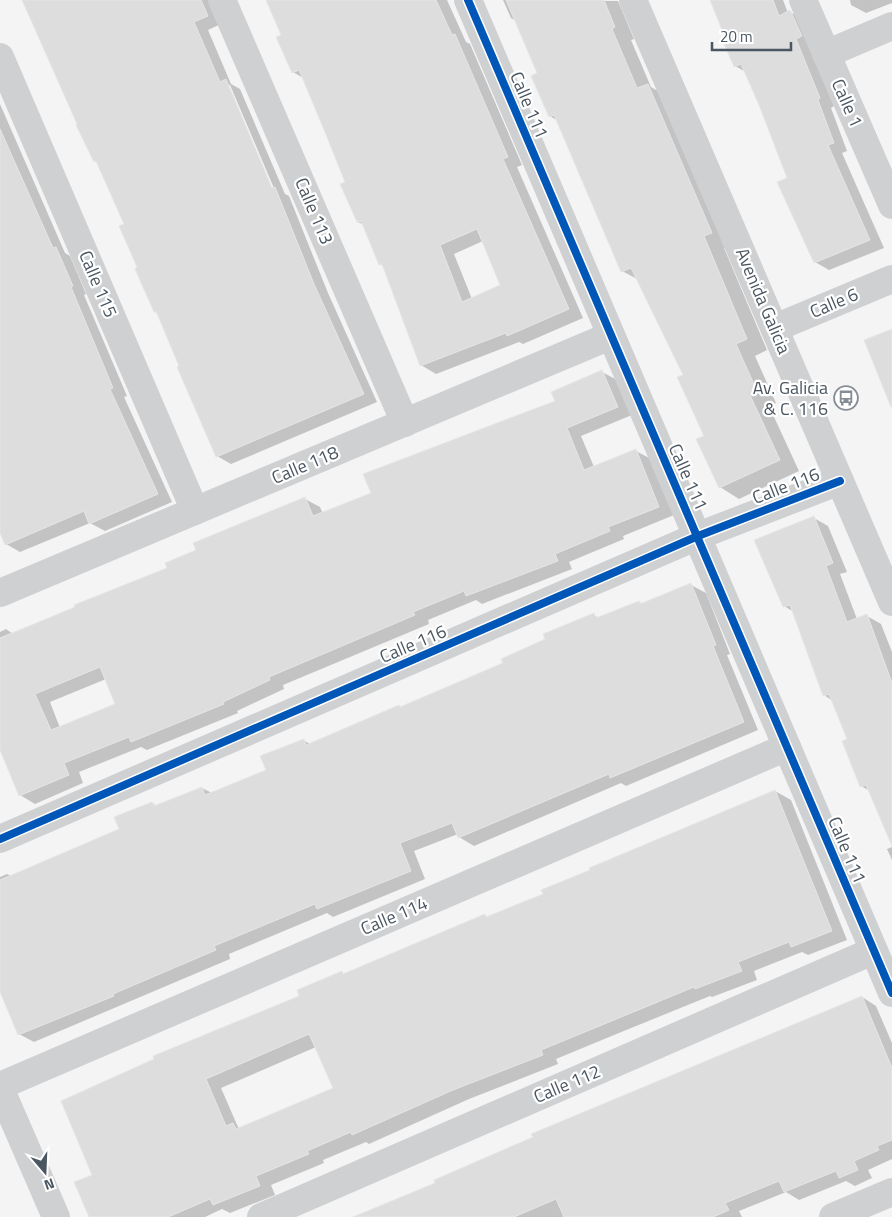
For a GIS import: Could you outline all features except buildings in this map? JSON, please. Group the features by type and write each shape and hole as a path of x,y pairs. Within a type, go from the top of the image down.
{"street":[{"name":"Calle 113","path":"222,0 405,423"},
{"name":"Calle 111","path":"468,0 892,994"},
{"name":"Avenida Galicia","path":"633,0 892,602"},
{"name":"Calle 1","path":"803,0 892,205"},
{"path":"826,54 892,26"},
{"name":"Calle 115","path":"0,56 195,511"},
{"name":"Calle 6","path":"775,328 892,279"},
{"name":"Calle 118","path":"0,593 610,336"},
{"name":"Calle 116","path":"0,839 698,536 840,481"},
{"name":"Calle 114","path":"0,1087 787,747"},
{"name":"Calle 112","path":"261,1217 873,951"},
{"path":"0,1087 56,1217"},
{"path":"834,1217 892,1192"}],"cycle path":[{"path":"468,0 892,993"},
{"path":"0,839 698,536 840,481"}],"place":[{"name":"Av. Galicia & C. 116","path":"846,398"}]}
